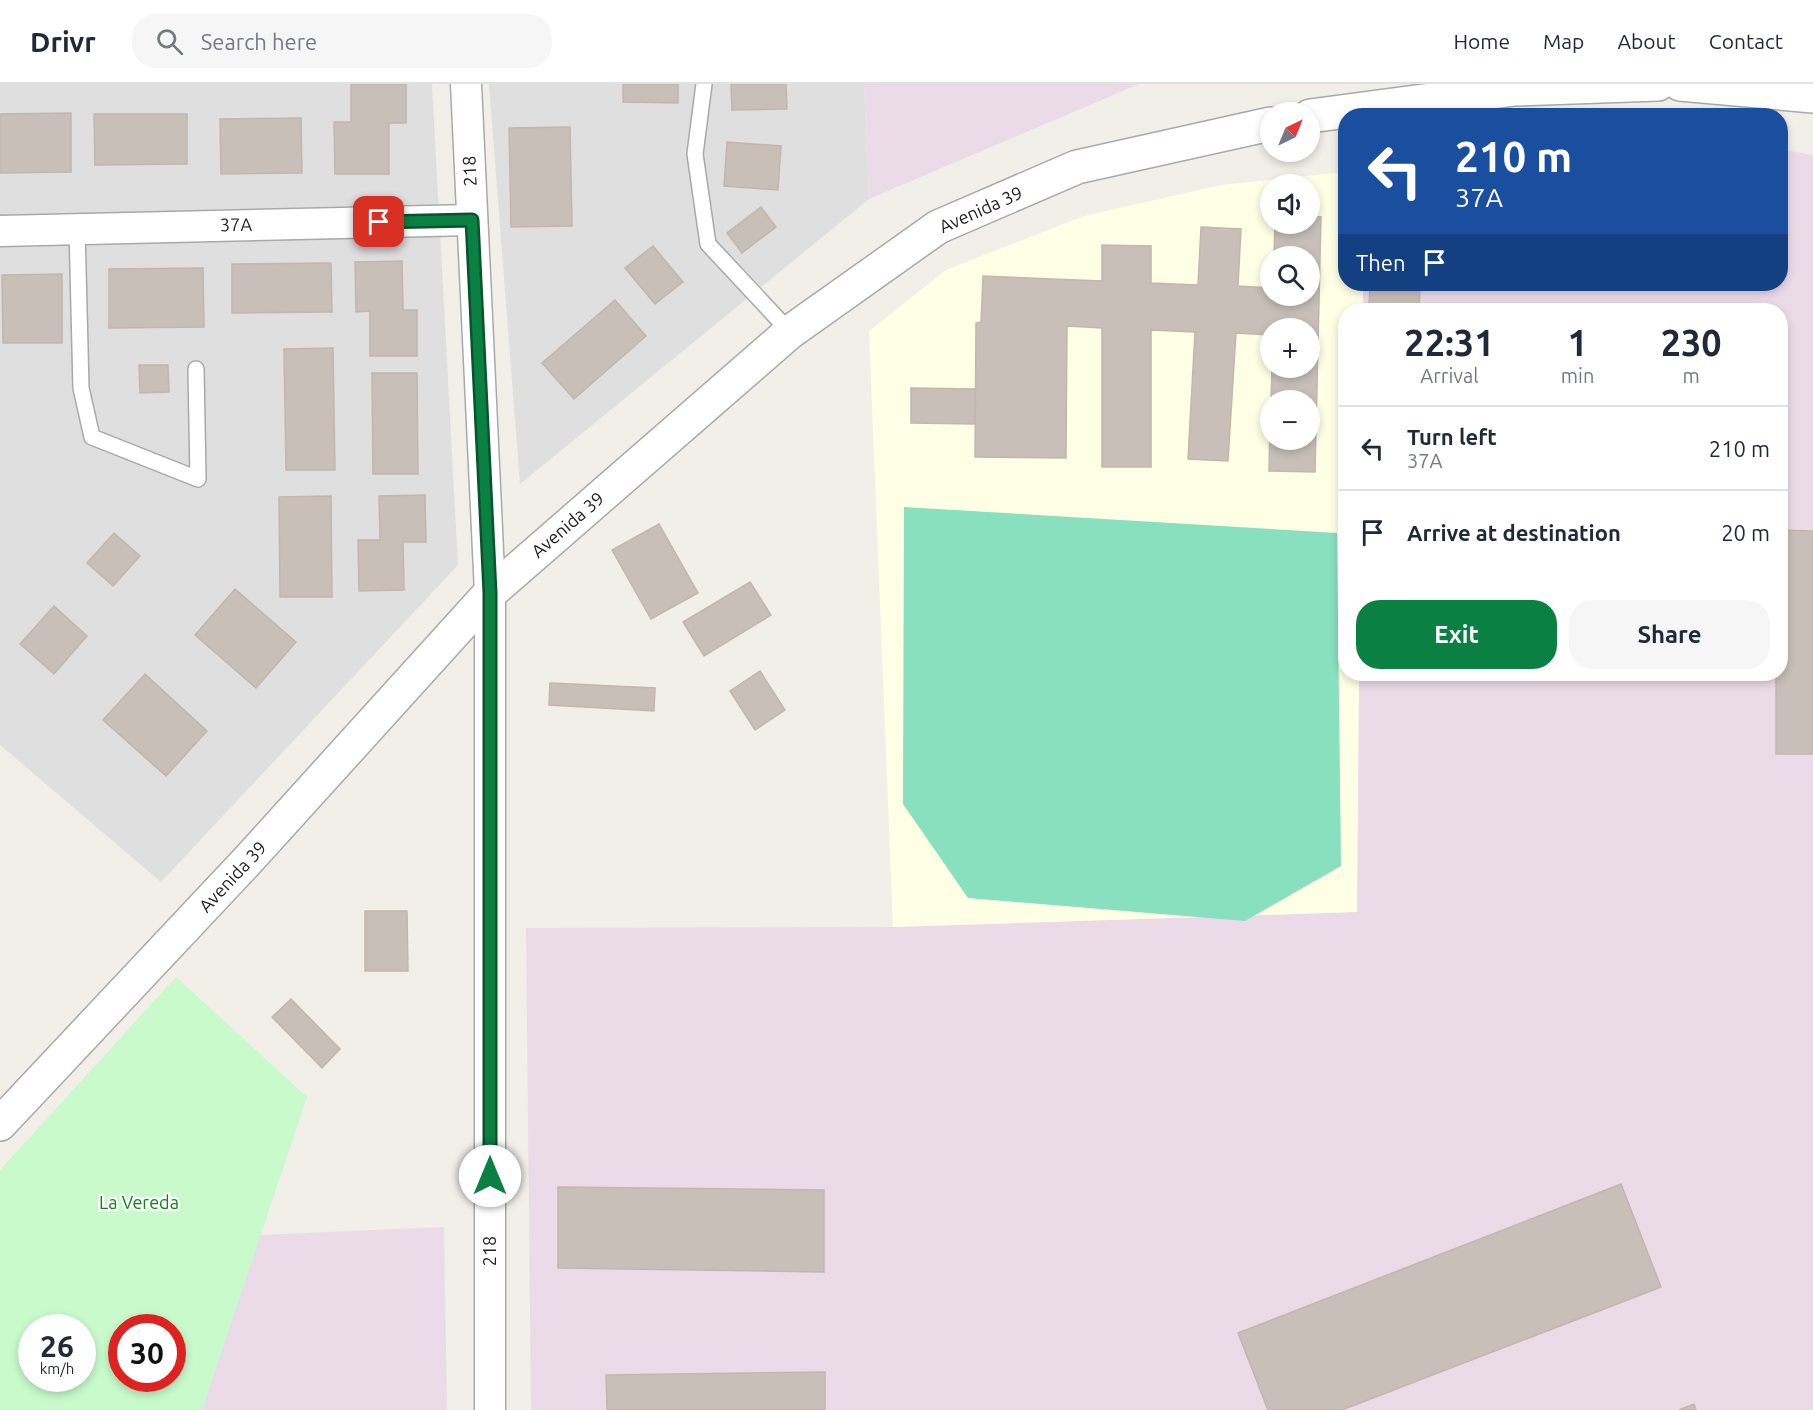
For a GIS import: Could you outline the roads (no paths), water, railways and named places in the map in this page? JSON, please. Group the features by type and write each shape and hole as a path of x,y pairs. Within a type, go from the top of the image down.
{"street":[{"name":"218","path":"466,84 490,593 490,1410"},
{"path":"1371,108 1515,89 1658,84"},
{"path":"1680,84 1813,96"},
{"path":"1320,115 1338,112"},
{"name":"Avenida 39","path":"0,1124 249,859 490,593 790,332 938,227 1077,167 1260,126"},
{"name":"37A","path":"0,231 472,220"}],"lane":[{"path":"704,84 695,154 708,244 790,332"},
{"path":"77,229 81,388 92,437 198,479 196,369"}],"park label":[{"name":"La Vereda","path":"139,1203"}]}
